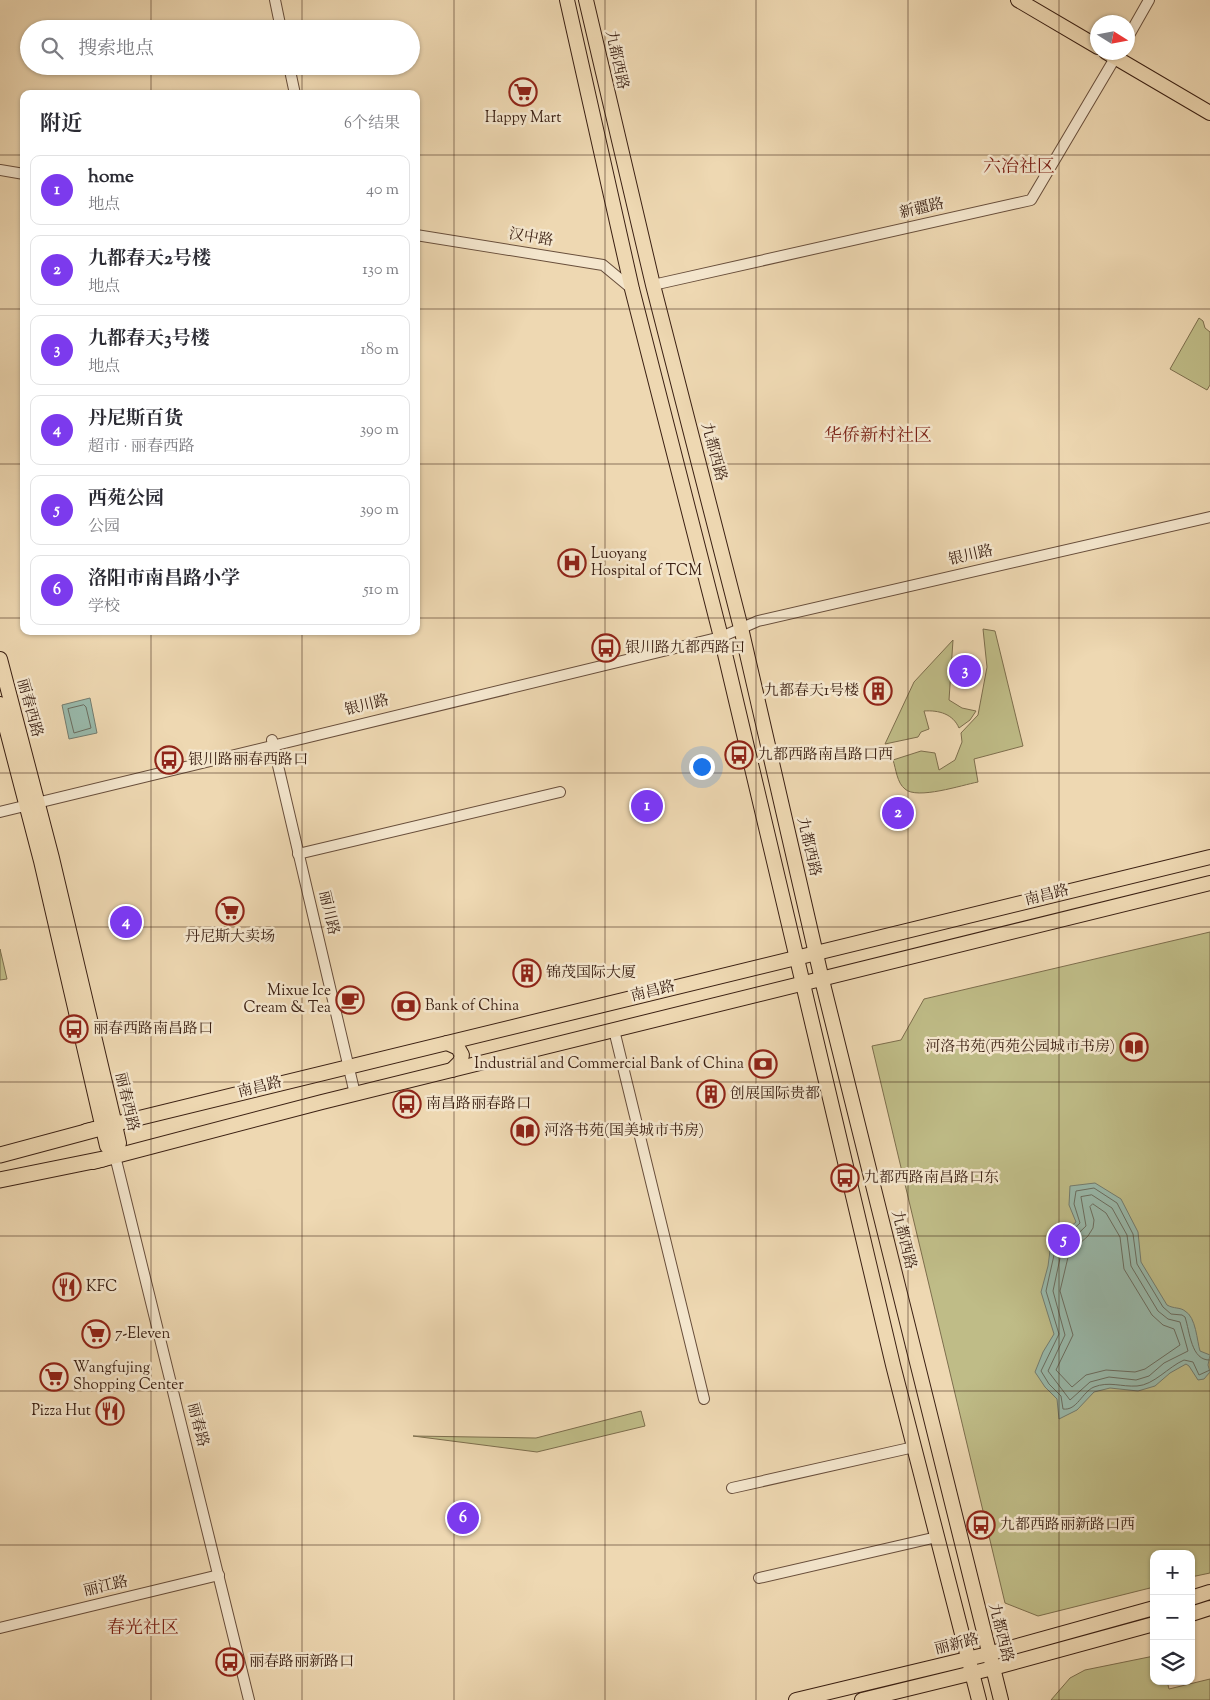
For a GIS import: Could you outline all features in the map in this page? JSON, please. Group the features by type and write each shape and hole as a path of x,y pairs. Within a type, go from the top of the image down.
{"highway":[{"name":"南昌路","path":"0,1156 105,1127"},
{"name":"南昌路","path":"0,1180 109,1158"}],"main road":[{"path":"567,0 632,289 720,633 914,1447 979,1700"},
{"name":"九都西路","path":"586,0 652,285 741,628 822,980 988,1654 1001,1700"},
{"path":"1018,0 1090,42"},
{"path":"1123,60 1210,113"},
{"name":"丽春西路","path":"0,659 105,1127 119,1143 109,1158"},
{"name":"丽春西路","path":"0,704 31,801"},
{"name":"南昌路","path":"0,1150 105,1127 348,1066 1210,857"},
{"name":"南昌路","path":"0,1185 355,1094 1210,883"},
{"path":"447,1043 458,1048 462,1055 460,1062 452,1070"},
{"path":"1195,1597 1210,1592"},
{"path":"1195,1613 1210,1608"},
{"name":"丽新路","path":"796,1700 988,1654 1150,1609"},
{"name":"丽新路","path":"862,1700 972,1674 1150,1625"}],"street":[{"path":"275,0 279,20"},
{"path":"1135,25 1149,0"},
{"name":"新疆路","path":"652,285 1031,200 1110,60"},
{"path":"291,75 294,90"},
{"path":"0,170 20,173"},
{"name":"汉中路","path":"420,236 603,265 632,289"},
{"name":"银川路","path":"0,812 31,801 741,628 758,621 1210,516"},
{"name":"丽川路","path":"272,742 355,1094"},
{"path":"298,854 560,792"},
{"name":"银川路","path":"0,805 31,801"},
{"path":"614,1030 704,1399"},
{"name":"丽春路","path":"109,1158 219,1575 249,1700"},
{"path":"732,1488 914,1447"},
{"path":"758,1578 937,1537"},
{"name":"丽江路","path":"0,1628 219,1575"}],"shaded area":[{"path":"1199,318 1210,332 1210,385 1207,390 1170,369"},
{"path":"983,629 995,631 1023,746 974,759 978,782 929,792 911,792 900,783 893,760 921,751 935,753 939,770 955,760 962,742 961,733 978,715 987,667"},
{"path":"953,640 949,700 962,708 976,711 970,720 959,728 953,719 945,714 935,711 924,711 929,729 921,732 918,737 885,744 914,682"},
{"path":"1210,932 1210,1573 1195,1576 1195,1550 1150,1550 1150,1588 1038,1616 1005,1603 872,1046 901,1040 924,999"},
{"path":"0,949 7,979 0,980"},
{"path":"641,1411 645,1426 537,1452 413,1436 536,1438"},
{"path":"1150,1657 1150,1685 1168,1685 1169,1689 1195,1685 1195,1683 1210,1679 1210,1700 1051,1700 1070,1678 1085,1670"}],"water":[{"path":"90,698 97,733 69,739 62,705"},
{"path":"1095,1183 1121,1199 1138,1232 1141,1262 1167,1305 1183,1310 1192,1318 1200,1351 1210,1355 1208,1365 1210,1372 1204,1379 1198,1380 1186,1364 1170,1373 1155,1386 1138,1391 1110,1388 1094,1392 1077,1410 1059,1419 1057,1399 1045,1387 1035,1372 1043,1352 1054,1334 1041,1292 1048,1266 1051,1243 1076,1222 1069,1205 1070,1186"}],"place":[{"name":"Happy Mart","path":"523,92"},
{"name":"Luoyang Hospital of TCM","path":"572,563"},
{"name":"银川路九都西路口","path":"606,648"},
{"name":"九都春天3号楼","path":"965,671"},
{"name":"九都春天1号楼","path":"878,691"},
{"name":"九都西路南昌路口西","path":"739,755"},
{"name":"银川路丽春西路口","path":"169,760"},
{"name":"home","path":"647,806"},
{"name":"九都春天2号楼","path":"898,813"},
{"name":"丹尼斯大卖场","path":"230,911"},
{"name":"丹尼斯百货","path":"126,922"},
{"name":"锦茂国际大厦","path":"527,973"},
{"name":"Mixue Ice Cream & Tea","path":"350,1000"},
{"name":"Bank of China","path":"406,1006"},
{"name":"丽春西路南昌路口","path":"74,1029"},
{"name":"河洛书苑(西苑公园城市书房)","path":"1134,1047"},
{"name":"Industrial and Commercial Bank of China","path":"763,1064"},
{"name":"创展国际贵都","path":"711,1094"},
{"name":"南昌路丽春路口","path":"407,1104"},
{"name":"河洛书苑(国美城市书房)","path":"525,1131"},
{"name":"九都西路南昌路口东","path":"845,1178"},
{"name":"西苑公园","path":"1064,1240"},
{"name":"KFC","path":"67,1287"},
{"name":"7-Eleven","path":"96,1334"},
{"name":"Wangfujing Shopping Center","path":"54,1377"},
{"name":"Pizza Hut","path":"110,1411"},
{"name":"洛阳市南昌路小学","path":"463,1518"},
{"name":"九都西路丽新路口西","path":"981,1525"},
{"name":"丽春路丽新路口","path":"230,1662"}],"district":[{"name":"六冶社区","path":"1019,168"},
{"name":"华侨新村社区","path":"878,437"},
{"name":"春光社区","path":"143,1629"}]}
